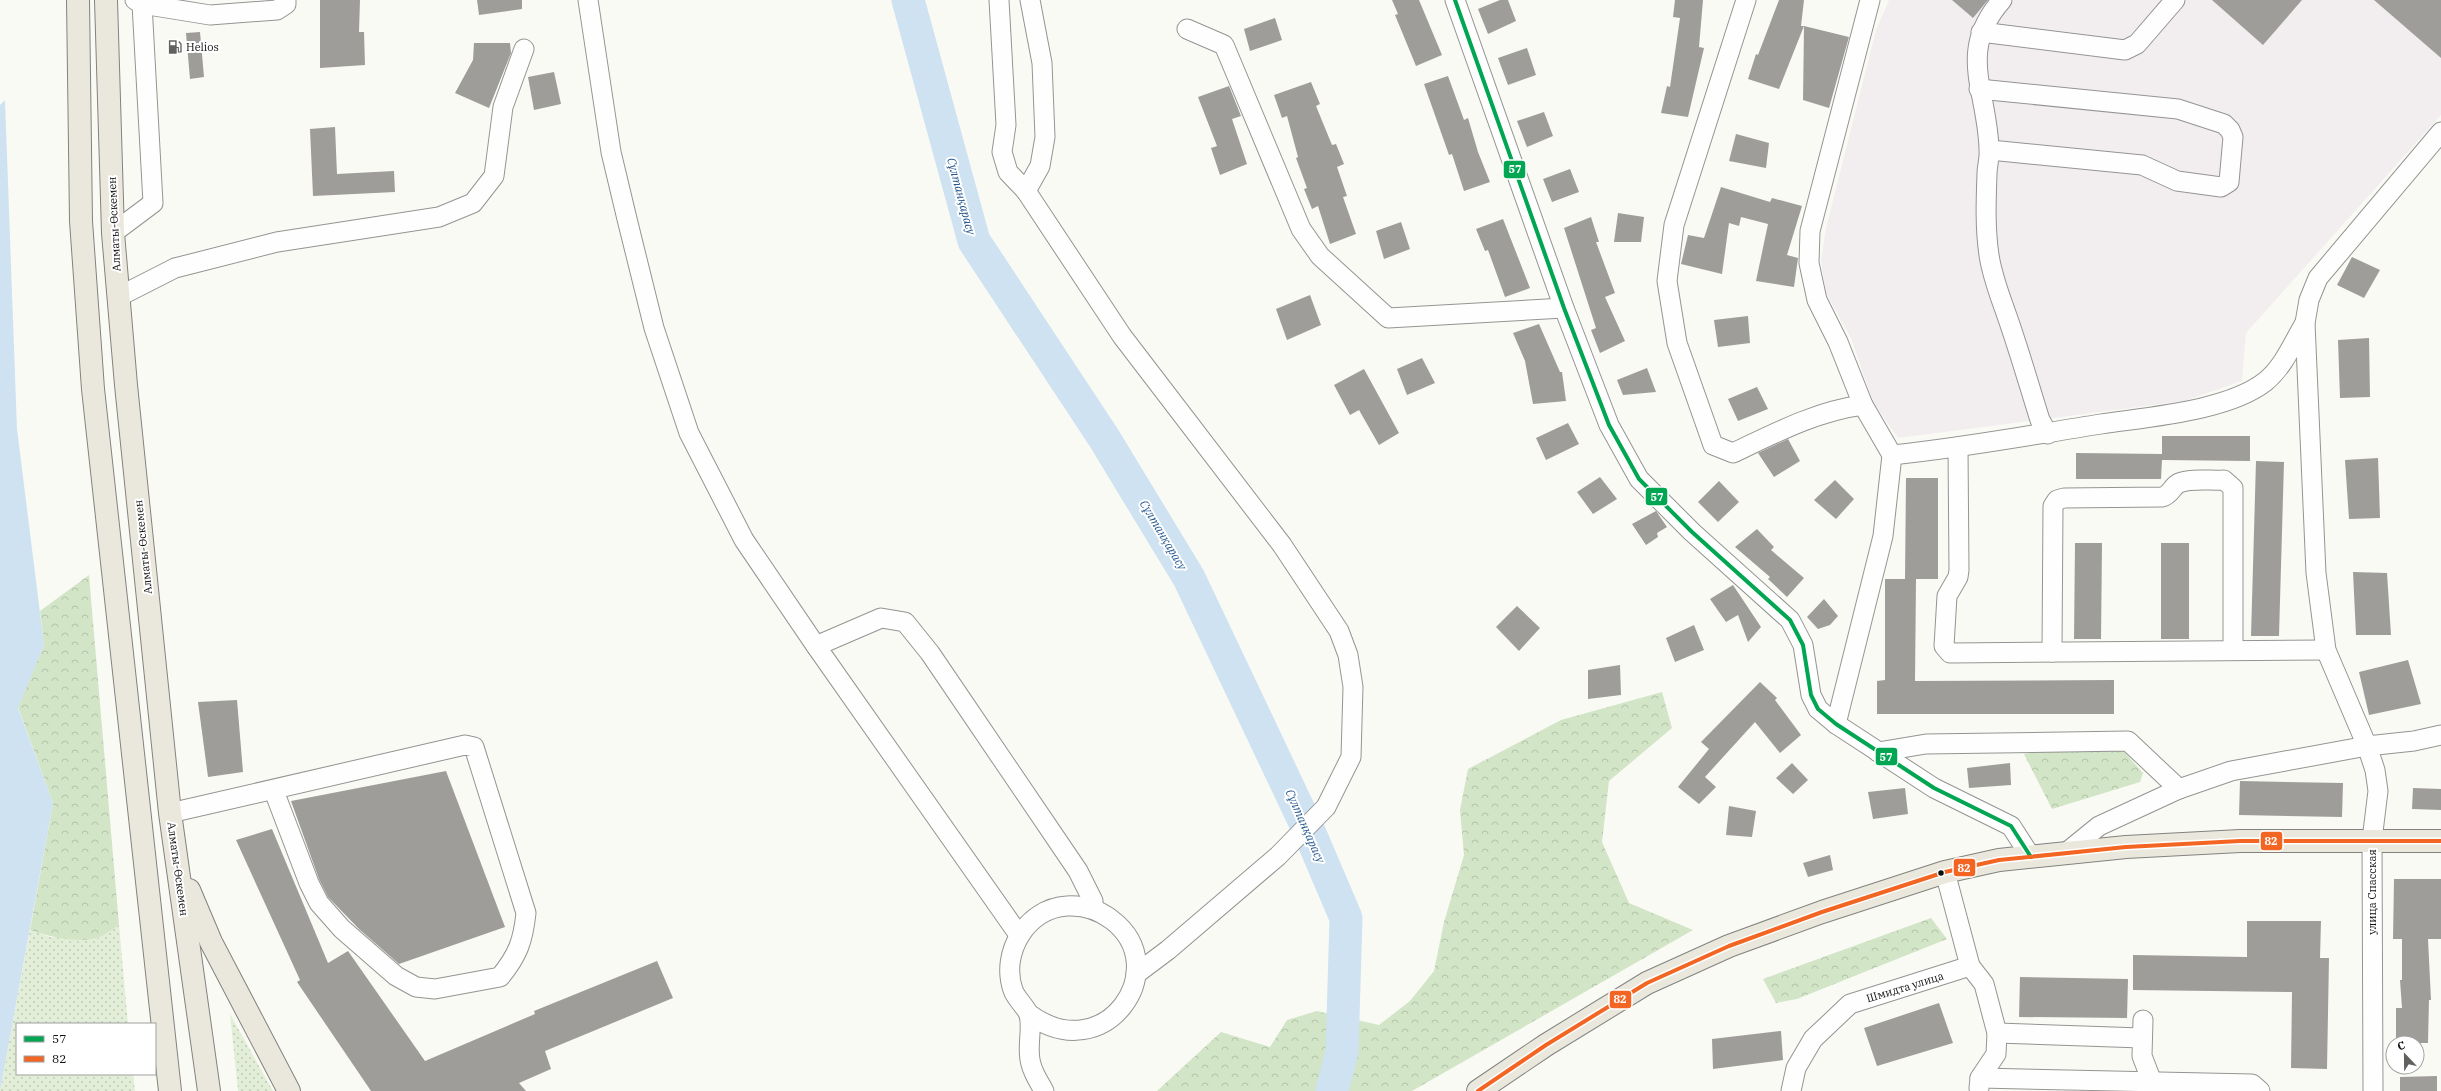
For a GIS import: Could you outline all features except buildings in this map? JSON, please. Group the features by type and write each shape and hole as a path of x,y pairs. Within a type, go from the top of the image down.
{"main road":[{"path":"78,0 81,220 93,389 170,1091"},
{"name":"Алматы-Өскемен","path":"106,0 113,233 118,297 170,813 209,1091"},
{"path":"170,813 188,887 211,942 289,1091"},
{"path":"1478,1091 1546,1045 1647,983 1729,946 1815,914 1945,872 1999,860 2067,852 2240,841 2441,841"},
{"path":"165,1048 165,1091"}],"street":[{"path":"113,233 153,203 138,2 210,15 277,10 286,4 286,0"},
{"path":"588,0 616,174 654,328 689,433 744,540 816,646 1019,935"},
{"path":"999,0 1006,125 1002,152 1008,172 1026,191 1122,336 1282,545 1339,632 1348,655 1353,687 1350,757 1326,807 1278,856 1168,950 1136,974"},
{"path":"1026,191 1040,166 1044,137 1042,63 1030,0"},
{"path":"1455,0 1564,308 1609,425 1639,479 1692,532 1790,620 1803,645 1811,695 1818,709 1836,724 1934,788 2011,826 2031,857"},
{"path":"1746,0 1674,225 1667,281 1677,343 1713,445 1733,453 1784,428 1841,408 1863,405"},
{"path":"1836,724 1883,536 1892,455 1863,405 1838,342 1817,300 1809,263 1810,231 1870,0"},
{"path":"2002,0 1993,10 1982,32 1976,52 1979,90 1986,120 1990,150 1985,218 1989,256 1995,281 2040,420 2048,434"},
{"path":"1982,32 2125,50 2138,44 2175,0"},
{"path":"1187,29 1224,45 1301,228 1320,256 1388,318 1564,308"},
{"path":"118,297 175,268 277,242 439,217 473,203 494,176 504,107 524,49"},
{"path":"1979,90 2178,109 2224,124 2230,130 2233,137 2229,182 2221,187 2177,181 2142,165 1990,150"},
{"path":"1892,455 1958,448 2102,424 2164,417 2245,393 2266,381 2280,366 2305,323 2309,300 2318,278 2441,132"},
{"name":"улица Спасская","path":"2305,323 2316,573 2326,650 2376,770 2378,791 2372,840 2373,1091"},
{"path":"1958,448 1959,570 1958,577 1947,596 1944,646 1950,653 2326,650"},
{"path":"2052,652 2053,506 2056,500 2064,498 2162,497 2169,494 2178,484 2184,481 2224,480 2233,488 2232,650"},
{"path":"816,646 881,618 904,622 930,653 1078,870 1093,901 1093,909"},
{"path":"2067,852 2099,826 2179,789 2232,771 2367,746 2414,741 2441,734"},
{"path":"1878,752 1926,744 2128,741 2179,789"},
{"path":"170,813 274,791 465,745 474,747 526,913 524,936 515,959 500,977 434,989 416,988 396,976 342,929 319,903 309,883 274,791"},
{"path":"1945,872 1970,966 1984,984 1997,1033 1996,1054 1979,1084"},
{"path":"1065,906 1093,909 1111,919 1126,934 1132,947 1136,974 1127,1001 1107,1021 1095,1028 1067,1032 1053,1029 1029,1014 1020,1004 1010,977 1010,962 1019,935 1039,915 1052,909 1065,906"},
{"name":"Шмидта улица","path":"1791,1091 1796,1068 1813,1039 1850,1004 1970,966"},
{"path":"1029,1014 1030,1063 1044,1091"},
{"path":"1997,1033 2142,1029 2142,1056 2152,1082"},
{"path":"1979,1084 2152,1082 2252,1084 2260,1091"}],"shaded area":[{"path":"1889,0 2441,0 2441,115 2246,333 2242,381 2184,401 1898,438 1873,402 1851,338 1826,293 1821,261 1826,228 1876,30"}],"green space":[{"path":"89,575 119,925 97,938 71,940 30,930 53,803 18,707 44,645 40,611"},
{"path":"1662,692 1672,728 1609,781 1602,842 1629,903 1693,930 1412,1091 1157,1091 1221,1032 1270,1047 1287,1020 1317,1011 1379,1025 1410,1001 1434,971 1444,922 1464,855 1460,810 1468,769 1561,720"},
{"path":"2120,747 2143,773 2140,782 2052,809 2024,754 2067,748"},
{"path":"1931,918 1947,939 1797,999 1776,1003 1763,979"},
{"path":"119,925 128,1023 16,1023 16,1075 133,1075 135,1091 0,1091 30,930 50,937 98,938"},
{"path":"230,1014 273,1091 238,1091"}],"water":[{"path":"5,100 17,429 44,645 18,708 53,803 0,1091 0,105"}],"waterway":[{"name":"Сұлтанқарасу","path":"908,0 974,241 1104,438 1189,578 1308,829 1346,918 1342,1052 1332,1091"}],"transit line":[{"name":"57","path":"1455,0 1564,308 1609,425 1639,479 1692,532 1790,620 1803,645 1811,695 1818,709 1836,724 1934,788 2011,826 2031,857"},
{"name":"82","path":"1478,1091 1546,1045 1647,983 1729,946 1822,912 1945,872 1999,860 2126,847 2240,841 2441,841"}],"place":[{"name":"Helios","path":"175,47"}]}
